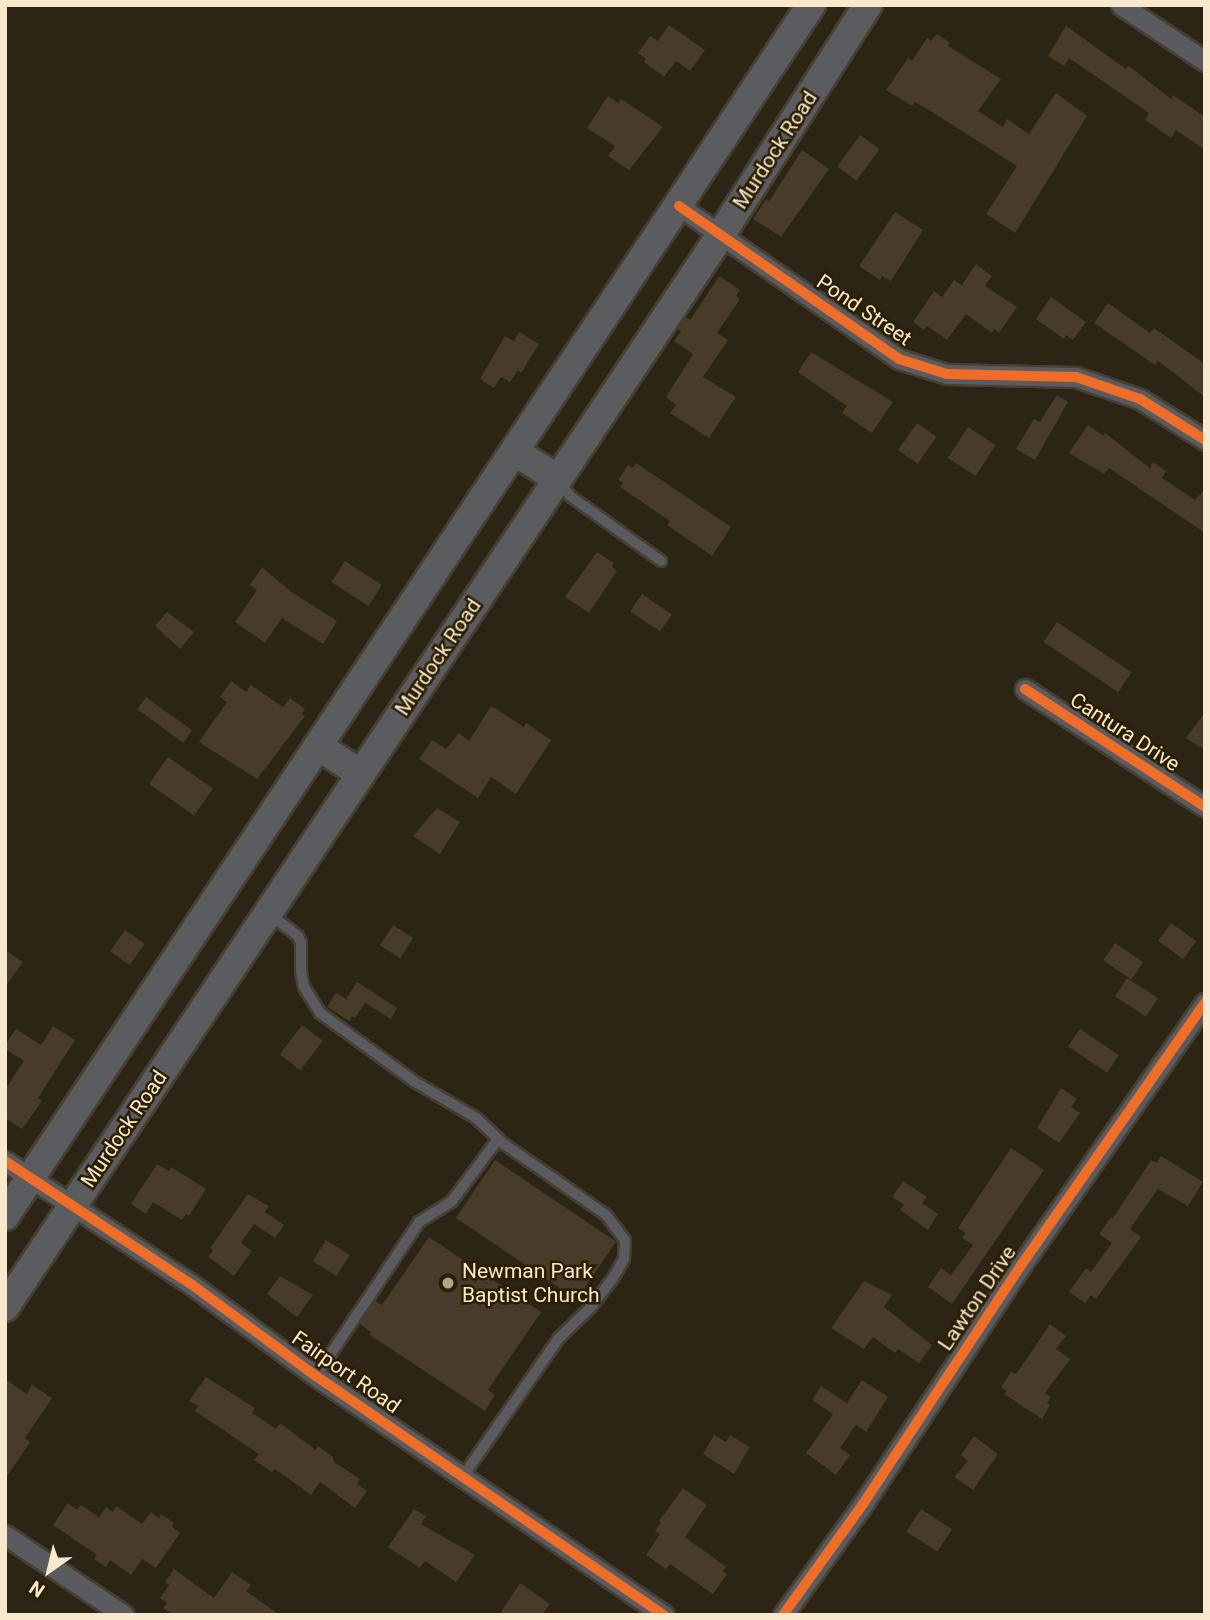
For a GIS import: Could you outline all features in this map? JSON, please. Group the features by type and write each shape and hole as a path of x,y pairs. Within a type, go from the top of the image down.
{"main road":[{"path":"5,1216 811,5"},
{"name":"Murdock Road","path":"5,1307 722,233 867,5"},
{"path":"515,452 558,479"},
{"path":"318,747 360,774"}],"street":[{"path":"1121,5 1205,61"},
{"name":"Pond Street","path":"678,206 722,233 898,359 947,374 1076,377 1140,399 1205,440"},
{"name":"Cantura Drive","path":"1025,689 1205,807"},
{"name":"Lawton Drive","path":"783,1615 863,1504 1022,1264 1205,1003"},
{"name":"Fairport Road","path":"5,1161 191,1284 316,1376 664,1615"},
{"path":"5,1535 124,1615"}],"lane":[{"path":"558,479 570,496 661,561"},
{"path":"268,913 298,936 301,943 304,987 320,1013 415,1082 476,1118 498,1139 606,1214 620,1229 625,1248 620,1267 590,1308 559,1338 463,1476"},
{"path":"316,1376 419,1222 452,1201 498,1139"}],"building":[{"path":"669,25 705,50 690,71 676,61 664,77 644,62 646,59 638,53 650,36 658,41"},
{"path":"1066,26 1126,69 1129,66 1171,99 1173,95 1205,117 1205,150 1176,130 1171,138 1145,120 1149,113 1069,58 1064,66 1048,56"},
{"path":"937,34 950,43 948,46 1001,79 978,111 1003,127 1007,119 1029,134 1056,93 1087,116 1015,233 986,214 1017,166 915,102 912,106 886,90 908,58 912,61 927,38 931,41"},
{"path":"608,96 618,103 621,99 663,127 629,170 608,156 615,146 587,128"},
{"path":"860,135 879,149 856,181 837,167"},
{"path":"802,150 829,169 781,237 753,219 766,199 769,201"},
{"path":"895,212 923,230 891,281 882,276 880,280 859,266"},
{"path":"976,264 992,276 985,286 1017,307 999,333 994,329 992,333 966,314 947,340 927,326 924,330 913,322 934,291 942,297 954,280 962,285"},
{"path":"719,276 740,290 736,296 740,299 717,333 728,340 703,377 736,397 709,438 670,413 676,405 666,397 693,354 674,341 681,331 678,329 686,317 690,320"},
{"path":"1051,297 1086,322 1073,340 1066,335 1064,339 1036,319"},
{"path":"1108,303 1150,333 1154,328 1205,364 1205,397 1158,361 1155,365 1094,323"},
{"path":"519,332 539,344 521,373 518,370 510,382 501,377 494,388 480,379 505,336 514,341"},
{"path":"811,352 893,402 872,433 842,413 847,406 798,372"},
{"path":"1057,395 1068,402 1035,460 1016,449 1034,419 1040,422"},
{"path":"917,423 937,437 918,464 898,450"},
{"path":"1088,425 1103,436 1105,433 1150,468 1153,462 1166,471 1162,478 1195,500 1205,489 1205,533 1109,468 1104,474 1069,453"},
{"path":"968,427 996,445 976,476 948,458"},
{"path":"636,463 731,527 712,556 667,525 670,521 620,487 623,483 618,480 628,465 633,468"},
{"path":"597,552 614,563 612,567 617,571 589,613 565,597"},
{"path":"345,561 382,585 368,606 331,582"},
{"path":"262,567 290,591 337,621 323,644 282,618 265,643 235,622 257,590 250,585"},
{"path":"642,594 672,614 660,632 630,611"},
{"path":"167,612 194,632 180,649 155,626"},
{"path":"1057,622 1132,672 1118,692 1044,642"},
{"path":"231,681 246,692 251,685 283,707 290,698 305,709 302,714 305,716 257,779 199,742 227,702 220,697"},
{"path":"146,697 192,731 183,743 137,709"},
{"path":"491,706 524,727 526,723 551,740 516,794 491,777 478,798 419,759 432,740 446,749 459,733 469,741"},
{"path":"1205,712 1205,750 1186,738"},
{"path":"168,757 213,789 194,816 149,784"},
{"path":"437,808 460,822 440,854 413,836"},
{"path":"1171,923 1196,941 1183,959 1158,941"},
{"path":"393,925 413,938 400,958 380,945"},
{"path":"125,930 145,944 130,965 110,951"},
{"path":"1115,943 1143,962 1131,979 1103,960"},
{"path":"5,950 23,962 5,987"},
{"path":"1127,978 1158,998 1146,1017 1115,996"},
{"path":"357,982 397,1008 391,1019 365,1003 355,1018 352,1016 349,1021 327,1007 336,993 346,999"},
{"path":"302,1025 323,1041 300,1070 280,1055"},
{"path":"53,1026 75,1040 38,1098 42,1101 22,1129 5,1118 5,1090 24,1061 5,1049 5,1045 16,1029 41,1045"},
{"path":"1080,1029 1119,1055 1107,1073 1068,1046"},
{"path":"1061,1088 1077,1099 1071,1107 1080,1113 1059,1143 1037,1128"},
{"path":"1011,1148 1044,1170 952,1304 928,1287 941,1268 951,1275 973,1245 962,1238 966,1233 958,1228"},
{"path":"1161,1156 1203,1182 1188,1206 1158,1189 1130,1229 1141,1237 1096,1299 1091,1295 1085,1303 1069,1292 1086,1268 1091,1272 1112,1243 1099,1234 1111,1217 1113,1218 1151,1160 1157,1163"},
{"path":"495,1160 616,1242 577,1300 456,1218"},
{"path":"157,1164 169,1171 171,1167 206,1189 189,1216 186,1214 182,1220 153,1202 146,1214 131,1204"},
{"path":"903,1181 927,1197 922,1203 938,1214 928,1230 900,1210 904,1205 892,1197"},
{"path":"248,1194 269,1206 265,1212 284,1225 275,1238 254,1224 241,1243 252,1251 234,1276 208,1257 213,1250 210,1248"},
{"path":"429,1237 541,1312 488,1390 495,1395 485,1411 370,1335 371,1332 360,1324 375,1301 382,1305"},
{"path":"326,1240 350,1255 336,1276 313,1261"},
{"path":"280,1276 313,1295 297,1317 267,1294"},
{"path":"864,1281 892,1295 884,1307 932,1345 919,1363 898,1349 895,1353 873,1337 864,1349 831,1328"},
{"path":"1050,1324 1066,1336 1056,1349 1070,1359 1045,1393 1051,1397 1047,1403 1050,1405 1042,1419 1004,1394 1007,1391 1001,1387 1011,1372 1016,1374"},
{"path":"206,1377 255,1408 252,1413 276,1429 280,1423 316,1450 318,1446 333,1457 334,1462 360,1479 357,1484 367,1491 355,1508 320,1482 311,1495 275,1469 272,1472 254,1460 259,1454 195,1411 198,1406 189,1401"},
{"path":"5,1379 27,1394 32,1385 52,1398 25,1438 30,1442 5,1479"},
{"path":"862,1380 888,1397 866,1432 856,1425 840,1448 850,1455 836,1475 806,1453 833,1414 812,1400 821,1386 847,1403"},
{"path":"714,1435 726,1442 730,1435 750,1447 734,1474 703,1454"},
{"path":"974,1436 998,1454 973,1490 954,1477 968,1461 961,1455"},
{"path":"683,1488 707,1505 685,1537 726,1567 723,1571 727,1574 713,1594 670,1564 666,1569 646,1555 660,1534 655,1531 661,1522 659,1521"},
{"path":"68,1503 77,1510 81,1505 99,1517 106,1507 113,1512 116,1506 142,1524 151,1512 159,1518 161,1514 174,1523 172,1527 180,1533 156,1568 142,1559 131,1575 110,1560 106,1567 94,1559 97,1555 53,1525"},
{"path":"414,1509 426,1516 421,1524 475,1555 456,1582 425,1561 420,1568 388,1547"},
{"path":"921,1509 952,1529 937,1552 906,1532"},
{"path":"174,1569 214,1598 232,1572 251,1585 246,1591 280,1615 173,1615 163,1608 167,1603 160,1598 169,1585 165,1582"},
{"path":"520,1583 550,1604 542,1615 499,1615"}],"cycle path":[{"path":"679,206 899,359 947,374 1076,377 1140,399 1205,440"},
{"path":"1025,689 1205,807"},
{"path":"783,1615 863,1504 1022,1264 1205,1003"},
{"path":"5,1161 191,1284 316,1376 664,1615"}],"place":[{"name":"Newman Park Baptist Church","path":"448,1283"}]}
